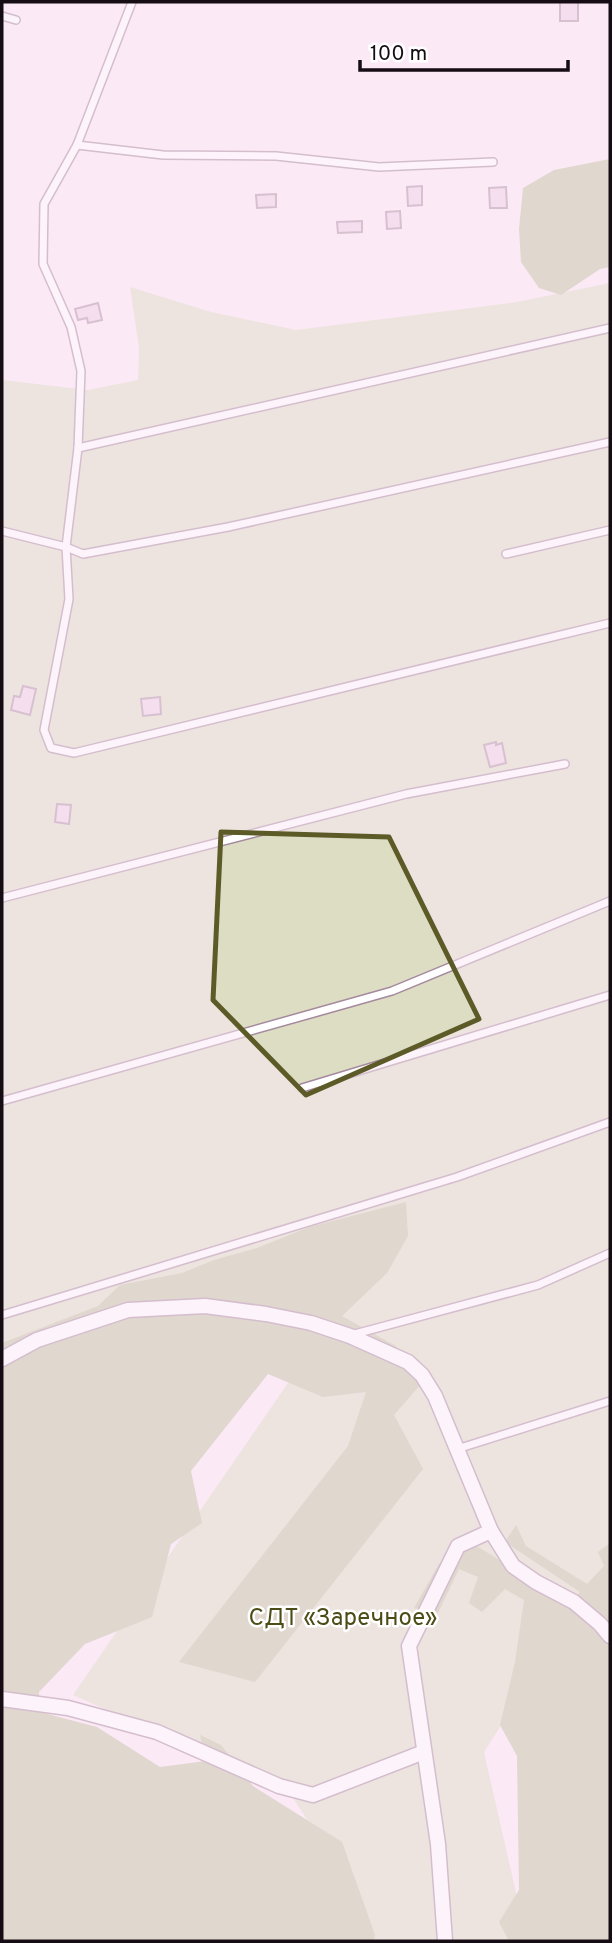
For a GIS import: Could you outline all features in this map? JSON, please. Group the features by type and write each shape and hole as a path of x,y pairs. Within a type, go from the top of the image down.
{"street":[{"path":"2,1359 37,1340 128,1310 217,1307 311,1323 350,1336 408,1362 435,1395 491,1531 513,1566 574,1602 610,1636"},
{"path":"445,1941 438,1844 409,1646 458,1546 491,1531"},
{"path":"2,1699 68,1708 157,1732 279,1786 313,1795 424,1752"}],"lane":[{"path":"132,2 77,145 44,204 43,264 71,327 80,371 78,448 66,547 69,599 44,730 51,748 74,753 610,623"},
{"path":"2,16 16,20"},
{"path":"77,145 163,155 276,156 379,167 493,162"},
{"path":"78,448 610,328"},
{"path":"2,531 83,554 228,527 610,442"},
{"path":"506,554 610,530"},
{"path":"2,898 406,794 565,764"},
{"path":"2,1101 392,991 610,901"},
{"path":"302,1088 610,995"},
{"path":"2,1315 457,1177 610,1122"},
{"path":"350,1336 538,1285 610,1254"},
{"path":"456,1449 610,1401"}],"highlighted area":[{"path":"221,832 389,837 479,1019 306,1095 213,1000"}],"green space":[{"path":"610,159 610,267 600,269 561,295 539,288 521,262 519,229 523,188 554,170"},
{"name":"СДТ «Заречное»","path":"610,283 610,1566 584,1595 484,1752 527,1941 357,1941 351,1888 288,1790 73,1695 330,1322 2,1350 2,380 88,390 138,380 139,348 130,287 211,312 296,330 517,302"},
{"path":"406,1202 408,1236 387,1273 342,1316 394,1345 427,1377 394,1415 423,1469 255,1682 179,1662 348,1446 366,1392 323,1397 268,1374 191,1471 202,1523 171,1544 152,1617 85,1644 39,1692 40,1712 97,1727 160,1767 206,1761 200,1735 221,1745 253,1786 342,1842 375,1935 374,1941 2,1941 2,1343 98,1306 120,1285 182,1273 309,1227"},
{"path":"516,1525 526,1546 587,1584 604,1566 598,1552 610,1543 610,1941 509,1941 499,1922 519,1890 517,1756 500,1725 515,1662 524,1600 505,1589 482,1612 469,1603 478,1577 459,1569 438,1613 414,1608 439,1564 465,1539 571,1604 580,1592 505,1542"}],"building":[{"path":"560,2 578,2 578,21 560,21"},
{"path":"422,186 422,205 408,206 407,187"},
{"path":"506,187 507,208 490,208 489,188"},
{"path":"276,194 276,207 257,208 256,195"},
{"path":"400,211 401,228 387,229 386,212"},
{"path":"362,221 362,232 338,233 337,222"},
{"path":"98,303 102,320 88,323 87,318 78,320 75,309"},
{"path":"23,686 36,689 30,715 11,710 14,696 20,697"},
{"path":"160,697 161,714 143,716 141,699"},
{"path":"496,742 496,745 502,743 506,763 490,767 484,745"},
{"path":"57,804 71,805 69,824 55,822"}]}
